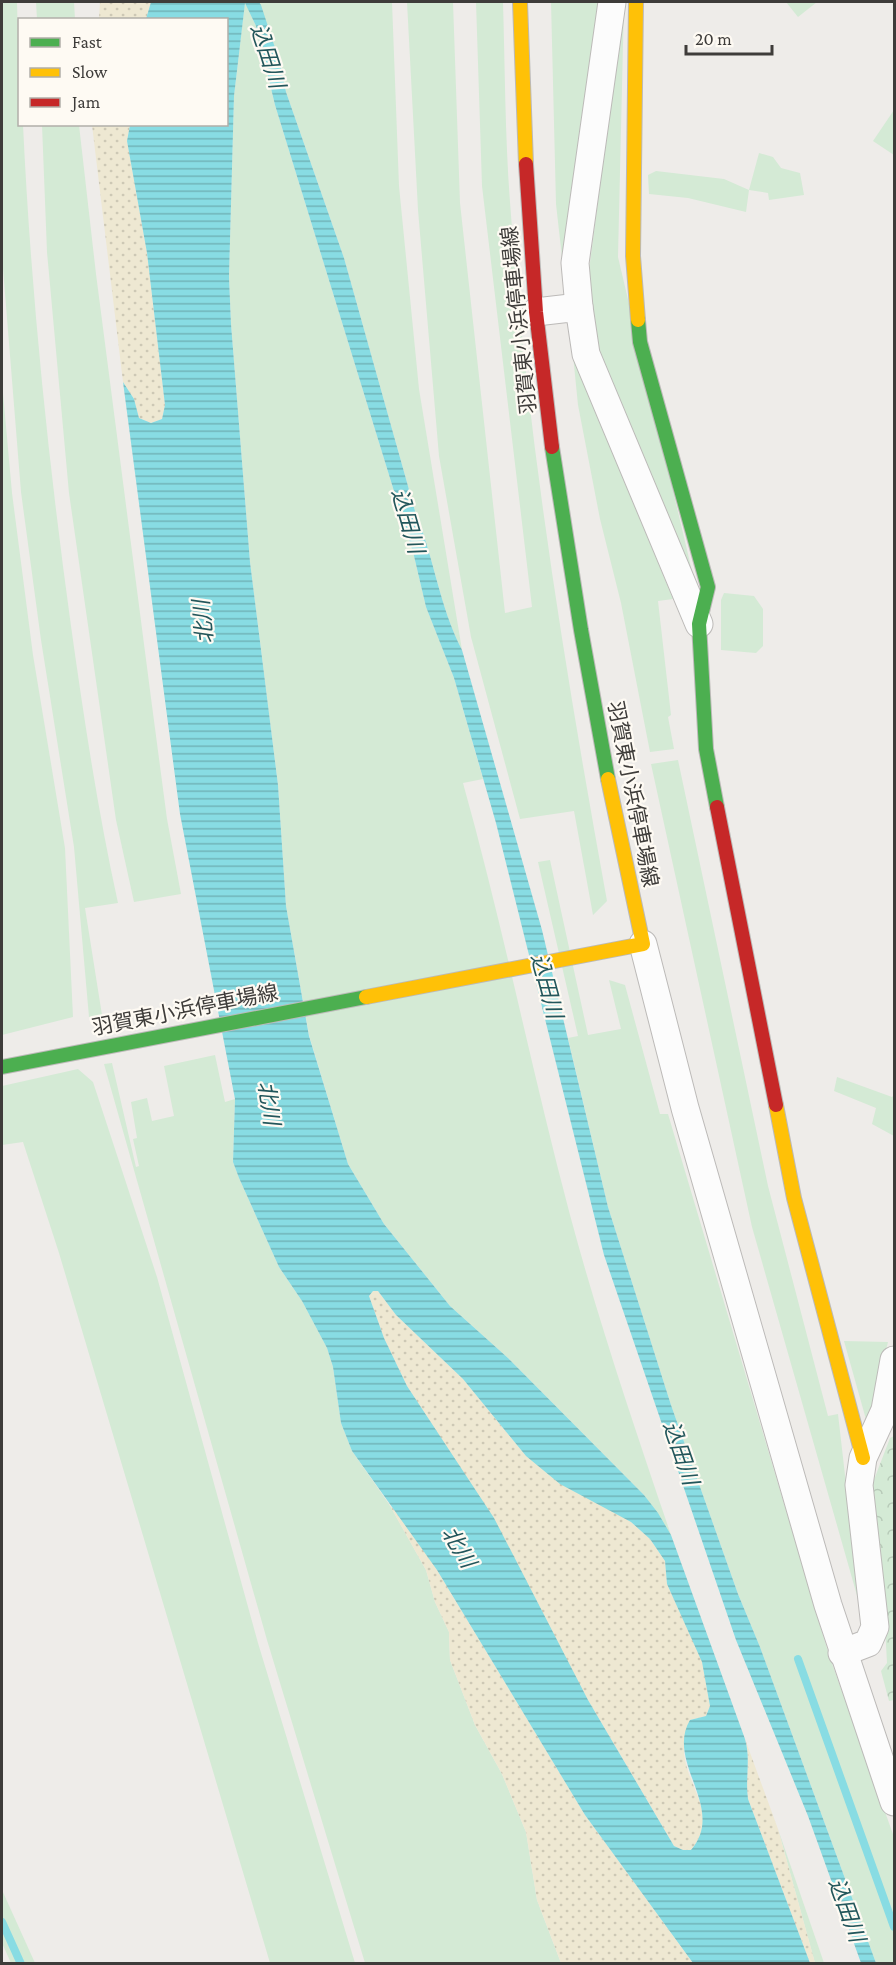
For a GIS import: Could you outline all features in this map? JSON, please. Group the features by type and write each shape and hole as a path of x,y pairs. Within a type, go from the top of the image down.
{"main road":[{"name":"羽賀東小浜停車場線","path":"2,1067 643,944 605,773 578,616 536,312 526,169 520,2"},
{"path":"636,2 633,256 640,342 708,587 699,624 706,749 794,1198 863,1458"}],"street":[{"path":"612,2 575,263 579,307 586,354 699,624"},
{"path":"536,312 579,307"},
{"path":"643,944 685,1107 842,1653 894,1802"},
{"path":"842,1653 868,1643 875,1627 859,1485 863,1458 885,1410 894,1360"}],"green space":[{"path":"2,2 17,2 18,126 23,126 31,251 48,438 81,696 118,903 85,908 102,1015 89,1017 74,847 41,640 21,492 2,256"},
{"path":"36,2 74,2 75,18 37,18"},
{"path":"245,2 256,26 275,105 414,556 426,607 454,678 483,779 463,783 556,1161 605,1336 671,1535 644,1495 508,1358 450,1306 384,1224 348,1164 309,1035 286,906 278,785 250,562 231,324 229,277 234,96"},
{"path":"259,2 392,2 399,186 419,389 462,650 442,599 415,511 344,258 286,92 280,63"},
{"path":"407,2 453,2 460,203 505,613 532,607 482,186 476,2 503,2 508,177 526,377 562,640 607,901 593,915 574,811 520,819 471,637 439,456 418,210"},
{"path":"551,2 600,2 563,266 556,204"},
{"path":"624,2 618,257 695,584 597,349 589,270"},
{"path":"786,2 817,2 798,17"},
{"path":"894,110 894,155 873,141"},
{"path":"42,126 79,126 96,274 167,819 181,894 134,902 116,820 69,493 47,252"},
{"path":"759,153 773,157 781,168 800,173 804,195 769,200 768,193 749,190"},
{"path":"656,171 724,179 749,190 746,212 688,198 649,194 648,175"},
{"path":"573,355 673,599 658,601 671,715 668,717 674,749 650,752 621,603 600,519 578,405"},
{"path":"2,382 12,493 33,655 65,848 73,1017 2,1035"},
{"path":"724,593 754,596 763,609 763,646 756,653 721,650 721,600"},
{"path":"678,760 768,1186 828,1416 838,1414 860,1606 752,1227 651,764"},
{"path":"550,860 588,1035 621,1029 609,980 625,985 660,1114 668,1114 829,1655 894,1837 894,1963 876,1963 760,1647 738,1594 671,1405 608,1207 568,1038 578,1036 538,862"},
{"path":"215,1055 225,1102 235,1099 233,1162 239,1178 279,1267 302,1301 327,1348 333,1367 341,1423 352,1451 389,1504 426,1570 435,1602 449,1632 450,1660 475,1725 502,1774 526,1832 537,1900 561,1963 365,1963 267,1640 104,1064 112,1063 136,1167 139,1166 133,1139 137,1138 131,1102 147,1098 152,1121 174,1116 164,1066"},
{"path":"78,1069 93,1082 157,1277 258,1643 355,1963 270,1963 59,1253 23,1142 2,1145 2,1086"},
{"path":"837,1077 892,1097 894,1095 894,1136 872,1124 876,1108 834,1091"},
{"path":"844,1341 888,1342 867,1423"},
{"path":"894,1436 894,1700 889,1701 881,1671 887,1663 872,1485 890,1438"},
{"path":"778,1829 824,1963 815,1963"},
{"path":"2,1890 35,1963 11,1963 2,1943"}],"sand":[{"path":"100,2 151,2 146,18 99,18"},
{"path":"92,126 130,126 127,141 147,253 165,405 162,419 151,423 139,418 134,399 123,382"},
{"path":"373,1291 378,1291 396,1315 463,1379 526,1456 631,1522 650,1539 665,1561 667,1584 702,1661 710,1706 706,1716 690,1720 684,1745 685,1761 699,1799 703,1824 700,1837 691,1850 683,1850 674,1846 588,1700 447,1448 407,1386 384,1338 369,1296"},
{"path":"389,1504 410,1528 437,1570 585,1815 693,1963 561,1963 537,1900 526,1832 502,1774 475,1725 450,1660 449,1632 435,1602 426,1570"},
{"path":"745,1739 778,1829 815,1963 810,1963 748,1799 748,1754"}],"water":[{"path":"151,2 259,2 280,63 286,92 344,258 415,511 442,599 462,650 542,930 608,1207 671,1405 738,1594 760,1647 876,1963 861,1963 808,1816 736,1640 604,1255 496,823 454,678 426,607 414,556 275,105 256,26 245,3 234,96 229,277 231,324 250,562 278,785 286,906 309,1036 348,1164 384,1224 450,1306 508,1358 644,1495 671,1535 745,1739 748,1754 748,1799 810,1963 693,1963 585,1815 437,1570 352,1451 341,1423 333,1367 327,1348 302,1301 279,1267 239,1178 233,1162 235,1099 180,814 123,382 134,399 139,418 151,423 162,419 165,405 147,253 127,141 130,126 228,126 228,18 146,18","holes":["373,1291 378,1291 396,1315 463,1379 526,1456 560,1484 631,1522 650,1539 665,1561 667,1584 702,1662 710,1706 706,1716 690,1720 684,1736 685,1752 703,1818 700,1834 691,1850 683,1850 674,1846 588,1700 494,1518 407,1386 384,1338 369,1296"]}],"waterway":[{"path":"798,1659 894,1927"},
{"path":"2,1922 21,1964"}],"traffic: fast":[{"path":"638,320 640,342 708,587 699,624 706,749 717,807"},
{"path":"552,447 581,630 608,779"},
{"path":"2,1067 366,997"}],"traffic: slow":[{"path":"520,2 526,164"},
{"path":"636,2 633,256 638,320"},
{"path":"366,997 643,944 608,779"},
{"path":"776,1105 794,1198 863,1458"}],"traffic: jam":[{"path":"526,164 536,312 552,447"},
{"path":"717,807 776,1105"}],"water label":[{"name":"込田川","path":"268,56"},
{"name":"込田川","path":"408,521"},
{"name":"北川","path":"203,622"},
{"name":"込田川","path":"547,986"},
{"name":"北川","path":"269,1103"},
{"name":"込田川","path":"681,1453"},
{"name":"北川","path":"459,1547"},
{"name":"込田川","path":"847,1910"}]}
